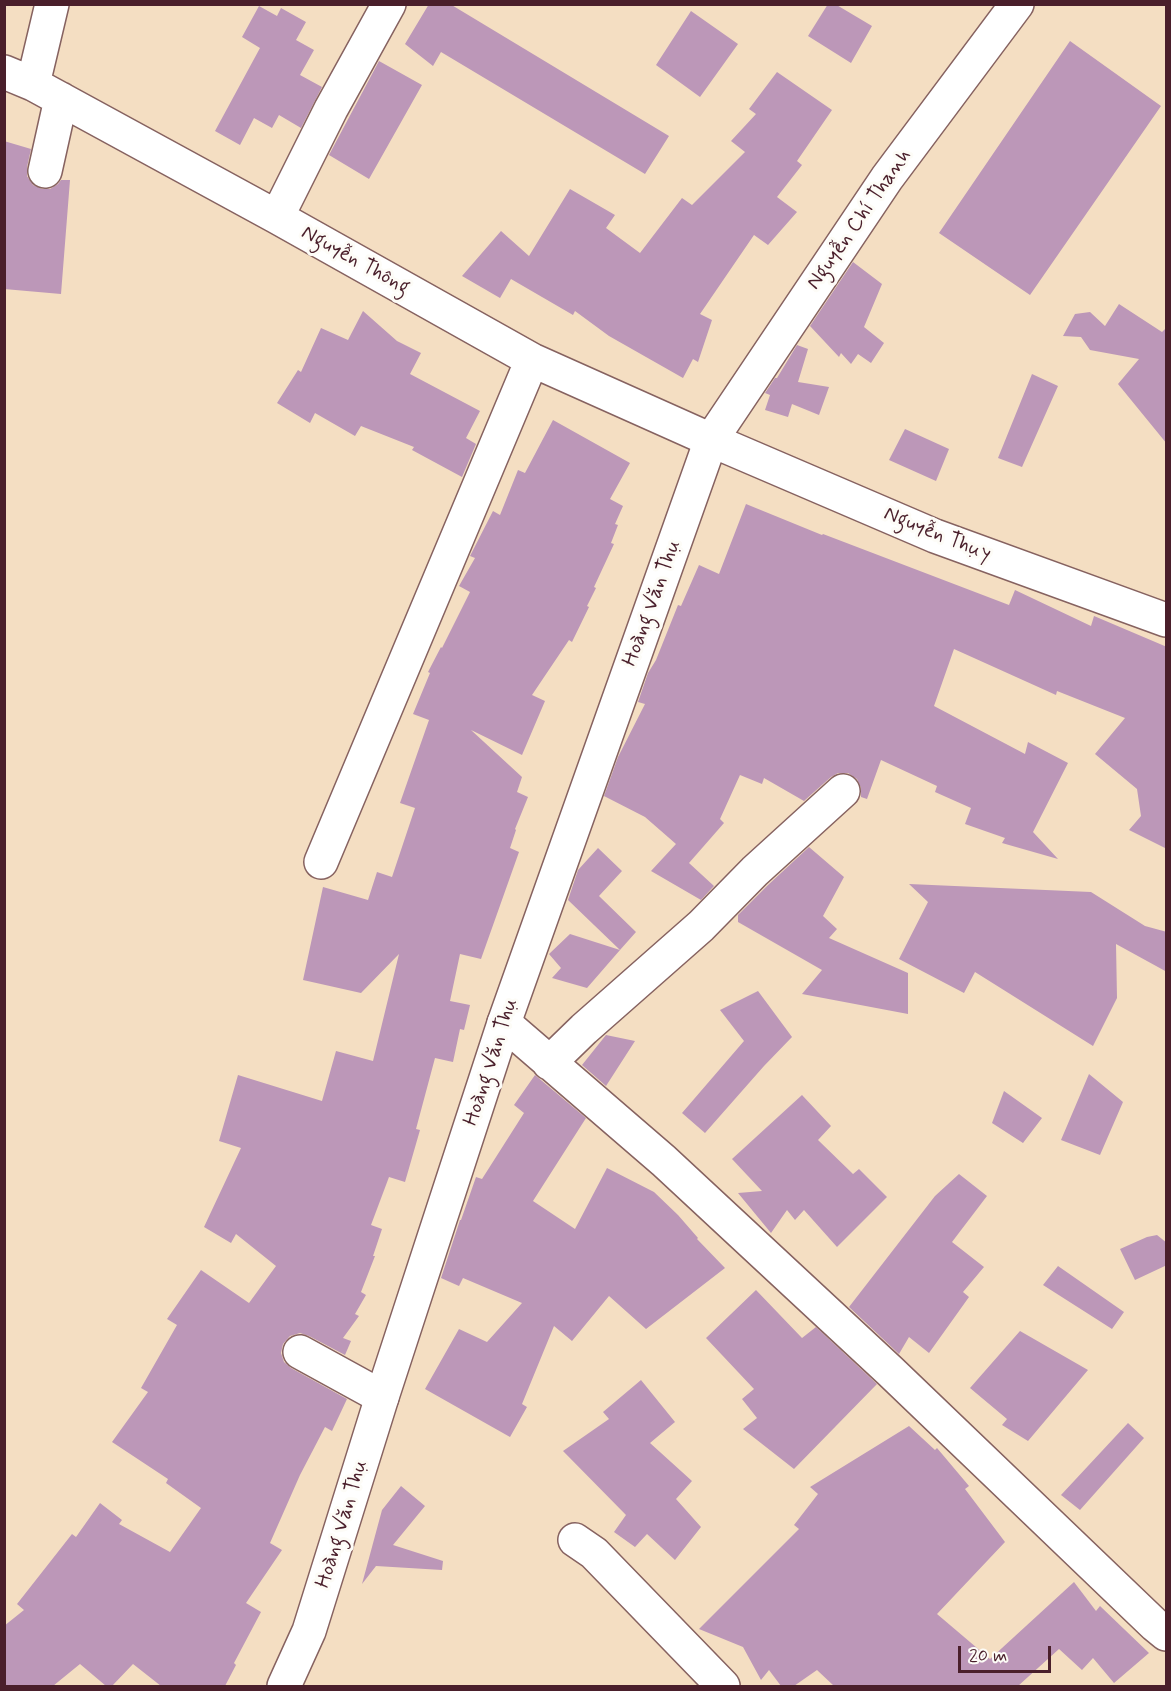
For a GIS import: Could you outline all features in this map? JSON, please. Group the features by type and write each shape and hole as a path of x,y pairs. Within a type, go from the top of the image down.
{"street":[{"path":"45,171 33,85 52,4"},
{"path":"277,217 331,109 389,4"},
{"name":"Nguyễn Chí Thanh","path":"711,440 886,178 1017,4"},
{"name":"Nguyễn Thông","path":"33,85 277,217 532,360 711,440"},
{"path":"321,862 532,360"},
{"name":"Nguyễn Thụy","path":"711,440 935,536 1167,620"},
{"name":"Hoàng Văn Thụ","path":"284,1686 309,1631 504,1023 711,440"},
{"path":"549,1063 584,1029 701,926 755,872 843,791"},
{"path":"504,1023 664,1161 890,1371 1167,1634"},
{"path":"300,1352 382,1398"},
{"path":"575,1540 594,1553 723,1686"}],"building":[{"path":"429,4 450,4 669,136 645,174 441,52 433,66 405,44"},
{"path":"828,4 835,4 872,26 851,63 808,36"},
{"path":"259,6 277,16 281,8 306,22 296,40 314,50 300,75 322,87 301,128 279,115 272,128 254,118 240,145 215,131 260,48 242,37"},
{"path":"691,11 738,44 700,97 656,65"},
{"path":"1070,41 1161,106 1030,295 939,233"},
{"path":"379,61 422,85 369,179 329,155"},
{"path":"777,72 832,110 797,161 802,165 777,197 797,212 768,245 754,235 700,314 712,320 698,362 693,359 683,378 609,336 575,311 573,315 511,279 500,298 462,276 501,231 529,256 570,189 615,215 606,228 640,253 682,198 692,205 745,152 731,141 756,114 749,109"},
{"path":"4,141 31,149 27,176 33,185 42,189 50,189 61,180 70,180 61,294 4,289"},
{"path":"853,262 882,284 864,327 884,343 871,363 858,354 851,364 841,353 839,357 810,326"},
{"path":"1119,304 1162,332 1167,327 1167,444 1118,384 1139,359 1090,350 1081,337 1063,336 1075,314 1090,312 1105,326"},
{"path":"363,311 397,341 421,353 410,374 480,411 466,438 476,444 462,477 412,450 414,447 361,426 355,436 315,413 310,423 277,403 298,370 301,372 321,328 348,340"},
{"path":"797,345 808,349 798,382 829,387 819,415 792,404 788,417 765,410 770,395 765,393"},
{"path":"1032,374 1058,386 1022,467 998,458"},
{"path":"553,420 630,463 610,499 623,506 615,524 618,525 611,543 614,544 594,587 596,588 587,606 589,607 572,642 569,640 532,695 545,701 522,755 471,730 522,777 517,792 528,797 510,848 519,852 481,959 460,954 450,1001 470,1005 464,1030 460,1029 453,1062 435,1058 416,1129 420,1130 405,1182 389,1177 371,1225 382,1229 373,1256 375,1256 361,1292 366,1295 355,1314 359,1316 343,1338 351,1341 345,1355 300,1333 290,1336 283,1344 281,1353 284,1362 347,1399 332,1431 325,1427 300,1475 270,1543 282,1550 246,1603 261,1612 234,1663 236,1665 225,1686 161,1686 133,1664 112,1686 106,1686 80,1664 53,1686 4,1686 4,1626 24,1610 17,1604 72,1534 76,1537 100,1503 122,1520 119,1524 170,1552 201,1508 166,1483 168,1479 112,1442 148,1392 141,1388 177,1325 167,1319 201,1270 249,1303 276,1266 236,1234 231,1243 204,1227 241,1148 219,1141 238,1075 322,1101 336,1051 373,1061 399,954 361,993 303,980 323,887 368,900 377,872 392,877 415,808 400,803 429,720 413,714 430,673 428,672 470,592 459,586 475,558 470,556 493,511 500,515 518,470 525,473"},
{"path":"905,429 949,449 936,481 889,460"},
{"path":"746,504 1009,605 1015,590 1091,626 1094,616 1167,647 1167,849 1129,830 1141,816 1137,789 1095,754 1125,718 1057,691 1056,695 954,649 934,706 1025,754 1028,742 1068,763 1033,832 1058,859 1002,843 1005,838 965,824 971,808 935,792 937,786 881,760 867,799 861,797 861,788 857,779 848,773 838,773 831,777 804,801 764,778 762,784 740,775 720,819 724,823 689,863 714,886 701,900 651,871 676,844 645,817 604,796 618,757 645,704 638,702 648,673 656,660 678,605 681,606 699,565 719,574"},
{"path":"809,847 844,877 823,916 837,929 829,938 908,973 908,1014 802,994 822,970 738,922 738,915"},
{"path":"598,848 622,871 599,896 636,932 620,950 568,900 578,870"},
{"path":"909,884 1091,892 1145,926 1167,932 1167,972 1116,944 1117,998 1093,1046 975,972 964,993 899,959 928,902"},
{"path":"570,934 620,950 587,988 552,978 561,968 549,954"},
{"path":"758,991 792,1037 705,1133 682,1113 744,1041 720,1010"},
{"path":"606,1035 635,1041 606,1086 582,1065"},
{"path":"1089,1074 1123,1102 1100,1155 1061,1140"},
{"path":"535,1075 586,1118 533,1201 575,1229 607,1168 654,1192 678,1215 725,1268 646,1329 609,1296 572,1341 554,1326 522,1404 527,1407 510,1437 425,1389 459,1329 487,1342 522,1303 463,1278 459,1286 441,1278 476,1177 482,1179 524,1113 514,1105"},
{"path":"1004,1091 1042,1118 1023,1143 992,1123"},
{"path":"802,1095 831,1126 818,1140 853,1174 859,1169 887,1197 837,1247 804,1210 795,1220 787,1210 771,1233 738,1193 762,1191 732,1159"},
{"path":"959,1174 987,1196 952,1242 984,1267 963,1292 969,1297 929,1353 909,1337 899,1354 849,1307 935,1196"},
{"path":"1157,1235 1167,1243 1167,1265 1135,1280 1120,1249"},
{"path":"1058,1266 1124,1312 1112,1329 1043,1285"},
{"path":"756,1290 802,1338 816,1327 877,1384 794,1469 743,1429 757,1418 742,1399 754,1389 706,1338"},
{"path":"1020,1331 1088,1370 1028,1441 1002,1425 1007,1419 970,1388"},
{"path":"641,1380 675,1422 650,1443 692,1481 676,1499 701,1527 675,1560 647,1534 635,1547 614,1532 626,1515 563,1451 609,1419 603,1412"},
{"path":"1128,1423 1144,1438 1080,1510 1061,1495"},
{"path":"909,1426 935,1450 937,1448 969,1486 965,1489 1005,1542 937,1614 990,1659 1074,1582 1096,1611 1100,1606 1149,1653 1114,1683 1093,1658 1082,1670 1059,1649 1018,1686 834,1686 817,1670 794,1686 781,1686 769,1670 761,1680 743,1647 699,1629 799,1529 794,1525 818,1494 810,1487"},
{"path":"401,1486 425,1506 393,1545 443,1561 442,1570 376,1566 362,1584 382,1510"}]}
